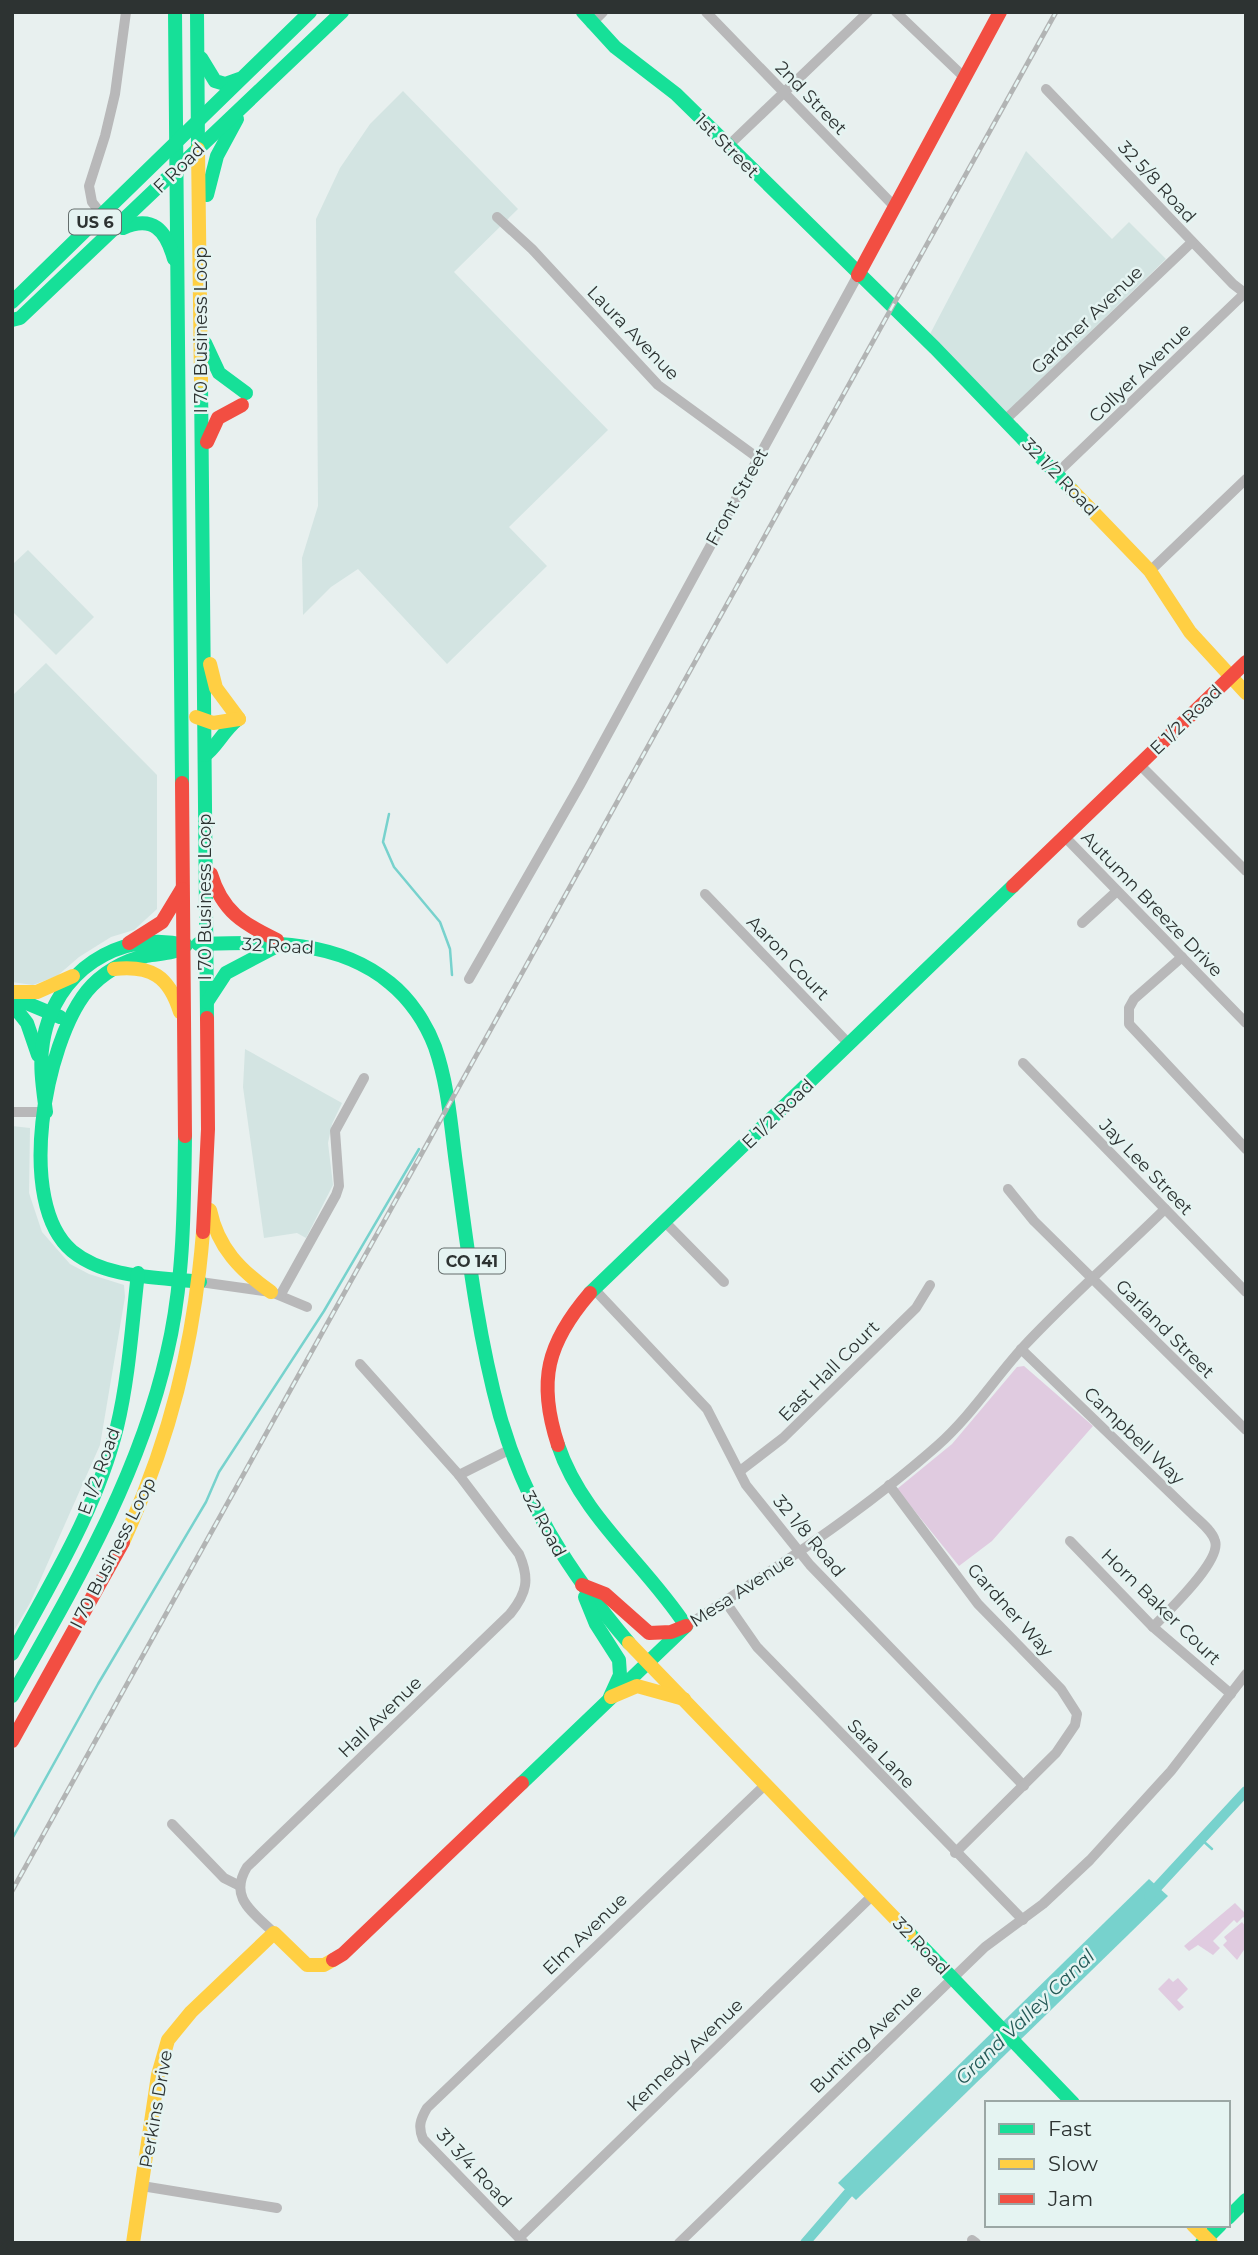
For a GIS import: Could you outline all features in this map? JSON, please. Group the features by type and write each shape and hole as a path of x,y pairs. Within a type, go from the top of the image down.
{"main road":[{"name":"I 70 Business Loop","path":"12,1696 91,1556 125,1486 155,1402 168,1352 179,1279 185,1167 186,945 175,12"},
{"name":"I 70 Business Loop","path":"12,1741 117,1552 149,1485 182,1378 200,1282 206,1182 206,944 197,12"},
{"name":"F Road","path":"12,303 310,12"},
{"name":"F Road","path":"15,316 112,233 342,12"},
{"name":"1st Street","path":"570,12 587,18 624,56 659,78 858,275"},
{"name":"Front Street","path":"858,275 1000,12"},
{"path":"198,47 211,80 225,85 242,78"},
{"name":"US 6","path":"201,222 217,156 254,96"},
{"path":"112,233 139,220 160,228 171,249 179,296"},
{"name":"32 1/2 Road","path":"858,275 1005,420 1150,570 1189,632 1246,693"},
{"path":"200,313 214,368 244,399 215,419 208,436 203,469"},
{"path":"202,595 212,679 239,719"},
{"name":"E 1/2 Road","path":"686,1626 662,1587 579,1493 567,1471 549,1420 545,1384 551,1348 567,1320 594,1289 1246,662"},
{"path":"183,708 203,721 239,719"},
{"path":"205,755 212,751 221,733 239,719"},
{"path":"204,838 216,893 225,909 237,921 283,943"},
{"path":"128,943 153,932 165,922 184,887"},
{"name":"32 Road","path":"46,1112 41,1069 42,1044 51,1014 65,990 83,970 104,953 128,943 166,939 186,945 314,945 373,971 411,1005 430,1037 446,1088 492,1382 509,1450 540,1520 580,1584 648,1661 1071,2101"},
{"path":"206,1004 220,980 234,967 283,943"},
{"name":"32 Road","path":"186,945 179,951 145,956 114,969 87,991 67,1020 46,1112 42,1186 50,1222 68,1247 86,1260 138,1273 200,1282"},
{"path":"114,969 144,967 165,978 177,997 185,1039"},
{"path":"12,994 37,992 83,970"},
{"path":"12,994 67,1020"},
{"path":"12,1004 30,1028 41,1069"},
{"path":"206,1182 211,1218 222,1250 236,1266 276,1293"},
{"name":"E 1/2 Road","path":"12,1654 74,1535 111,1446 123,1394 138,1273"},
{"path":"580,1584 607,1594 633,1623 651,1635 669,1634 686,1626"},
{"path":"580,1584 597,1628 621,1662 621,1676 610,1697"},
{"name":"Mesa Avenue","path":"274,1933 301,1961 316,1966 324,1965 343,1954 686,1626"},
{"path":"610,1697 638,1686 684,1699"},
{"name":"Perkins Drive","path":"133,2243 158,2075 168,2040 191,2012 274,1933"},
{"path":"1230,2216 1246,2200"},
{"path":"1195,2227 1206,2241 1218,2227"}],"street":[{"path":"102,215 92,202 89,186 100,156 115,94 126,12"},
{"path":"587,18 603,12"},
{"name":"2nd Street","path":"706,12 894,206"},
{"path":"728,146 868,12"},
{"path":"896,12 965,78"},
{"name":"32 5/8 Road","path":"1046,89 1192,242 1245,293"},
{"name":"Laura Avenue","path":"496,217 532,249 658,385 758,458"},
{"name":"Gardner Avenue","path":"1005,420 1192,242"},
{"name":"Front Street","path":"470,979 580,785 858,275"},
{"name":"Collyer Avenue","path":"1056,474 1245,293"},
{"path":"1150,570 1246,479"},
{"path":"1140,765 1246,871"},
{"name":"Autumn Breeze Drive","path":"1065,837 1246,1023"},
{"path":"1082,923 1118,891"},
{"name":"Aaron Court","path":"705,894 849,1044"},
{"path":"1182,957 1134,999 1129,1008 1129,1024 1246,1149"},
{"name":"Jay Lee Street","path":"1023,1063 1246,1292"},
{"path":"276,1293 336,1195 339,1186 335,1131 364,1078"},
{"path":"12,1112 46,1112"},
{"name":"Garland Street","path":"1008,1189 1034,1221 1246,1430"},
{"name":"Mesa Avenue","path":"686,1626 799,1553 889,1485 971,1414 1021,1349 1165,1209"},
{"path":"666,1222 724,1282"},
{"name":"32 Road","path":"200,1282 276,1293 307,1307"},
{"name":"East Hall Court","path":"740,1471 793,1429 916,1308 930,1285"},
{"name":"32 1/8 Road","path":"594,1289 707,1409 746,1485 799,1553 1024,1786"},
{"name":"Campbell Way","path":"1021,1349 1190,1512 1215,1541 1216,1552 1186,1592 1153,1627"},
{"name":"32 Road","path":"360,1364 459,1475 519,1554 526,1569 527,1585"},
{"path":"459,1475 509,1450"},
{"name":"Gardner Way","path":"889,1485 978,1604 1068,1697 1077,1714 1075,1725 1062,1746 1024,1786"},
{"name":"Horn Baker Court","path":"1070,1541 1153,1627 1231,1694"},
{"name":"Hall Avenue","path":"238,1885 247,1867 509,1614 523,1598 527,1585"},
{"name":"Sara Lane","path":"725,1601 757,1647 1023,1920"},
{"name":"Bunting Avenue","path":"679,2243 985,1947 1023,1920 1090,1860 1171,1771 1246,1674"},
{"name":"Elm Avenue","path":"427,2108 766,1784"},
{"path":"955,1853 1024,1786"},
{"path":"172,1824 224,1878 238,1885 244,1903 274,1933"},
{"name":"Kennedy Avenue","path":"522,2241 873,1895"},
{"name":"31 3/4 Road","path":"427,2108 419,2128 423,2139 522,2241"},
{"path":"142,2186 277,2208"}],"shaded area":[{"path":"403,91 518,209 454,272 608,430 509,527 547,566 447,664 358,569 331,587 303,615 302,558 318,506 316,219 340,168 370,124"},
{"path":"1026,151 1112,239 1129,222 1166,259 1005,414 929,336"},
{"path":"28,550 94,617 56,655 12,611 12,565"},
{"path":"46,663 157,775 157,909 134,930 111,937 79,957 57,976 33,985 12,982 12,696"},
{"path":"245,1049 342,1103 332,1124 328,1143 333,1185 306,1238 297,1233 264,1238 243,1087"},
{"path":"12,1126 30,1128 29,1193 42,1232 70,1264 89,1274 124,1285 125,1297 100,1445 30,1603 12,1634"},
{"path":"1024,1366 1093,1426 992,1541 959,1566 897,1489 952,1444 1017,1367"},
{"path":"1235,1903 1246,1914 1246,1919 1243,1917 1237,1923 1234,1920 1213,1941 1220,1948 1213,1955 1198,1945 1189,1951 1184,1946"},
{"path":"1242,1922 1246,1927 1246,1947 1237,1960 1223,1945 1227,1941 1224,1937"},
{"path":"1169,1978 1173,1982 1178,1978 1188,1989 1177,2000 1184,2007 1179,2011 1158,1989"}],"water":[{"path":"1149,1879 1168,1896 856,2200 838,2183"}],"waterway":[{"path":"389,814 383,842 394,867 440,922 450,949 452,975"},
{"path":"12,1839 98,1684 206,1502 219,1472 324,1311 419,1149"},
{"name":"Grand Valley Canal","path":"1149,1896 1246,1791"},
{"path":"1202,1840 1212,1849"},
{"name":"Grand Valley Canal","path":"805,2243 856,2184"}],"railway":[{"path":"12,1891 1056,12"}],"traffic: fast":[{"path":"175,12 182,783"},
{"path":"197,12 198,149"},
{"path":"12,302 310,12"},
{"path":"12,320 20,318 342,12"},
{"path":"583,12 615,47 676,94 935,348 1072,490"},
{"path":"201,58 215,81 225,84 239,79"},
{"path":"207,195 217,156 237,119"},
{"path":"123,228 142,223 157,228 167,240 174,259"},
{"path":"205,343 219,373 246,393"},
{"path":"201,381 207,1018"},
{"path":"205,755 237,720"},
{"path":"590,1293 1013,886"},
{"path":"46,1112 45,1103 44,1095 41,1068 43,1042 50,1017 75,976 93,961 114,950 161,942 186,945 172,952 121,964 87,991 72,1015 49,1083 42,1122 41,1161 44,1197 55,1228 72,1251 86,1260 117,1272 200,1282"},
{"path":"198,944 274,944 323,950 369,968 404,996 422,1020 435,1047 444,1077 480,1325 492,1386 510,1448 522,1479 552,1537 587,1591 629,1643"},
{"path":"207,1002 226,973 277,946"},
{"path":"12,997 60,1017"},
{"path":"12,1004 27,1023 38,1055"},
{"path":"12,1696 102,1530 140,1443 155,1399 177,1299 182,1245 185,1136"},
{"path":"12,1654 72,1544 108,1457 125,1389 138,1273"},
{"path":"522,1783 686,1626 582,1495 558,1445"},
{"path":"585,1597 596,1624 619,1660 620,1675 610,1697"},
{"path":"909,1933 1071,2101"},
{"path":"1230,2216 1246,2200"},
{"path":"1202,2243 1218,2227"}],"traffic: slow":[{"path":"198,149 201,381"},
{"path":"1072,490 1150,571 1190,632 1246,693"},
{"path":"210,664 216,688 239,719"},
{"path":"196,717 213,723 239,719"},
{"path":"114,969 138,969 157,976 170,990 180,1012"},
{"path":"12,992 37,992 73,976"},
{"path":"210,1210 219,1236 232,1257 271,1292"},
{"path":"123,1542 154,1466 177,1391 193,1313 203,1232"},
{"path":"629,1643 909,1933"},
{"path":"611,1697 637,1686 684,1699"},
{"path":"133,2243 158,2075 168,2040 191,2012 274,1933 307,1965 324,1965 333,1960"},
{"path":"1195,2227 1211,2243"}],"traffic: jam":[{"path":"858,275 1000,12"},
{"path":"207,442 218,418 242,405"},
{"path":"1013,886 1246,662"},
{"path":"182,783 185,1136"},
{"path":"211,874 221,898 235,915 277,940"},
{"path":"129,943 162,922 182,889"},
{"path":"203,1232 208,1129 207,1018"},
{"path":"558,1445 548,1401 550,1364 564,1329 590,1293"},
{"path":"12,1741 123,1542"},
{"path":"582,1585 605,1594 649,1633 671,1632 686,1626"},
{"path":"333,1960 343,1954 522,1783"}]}
